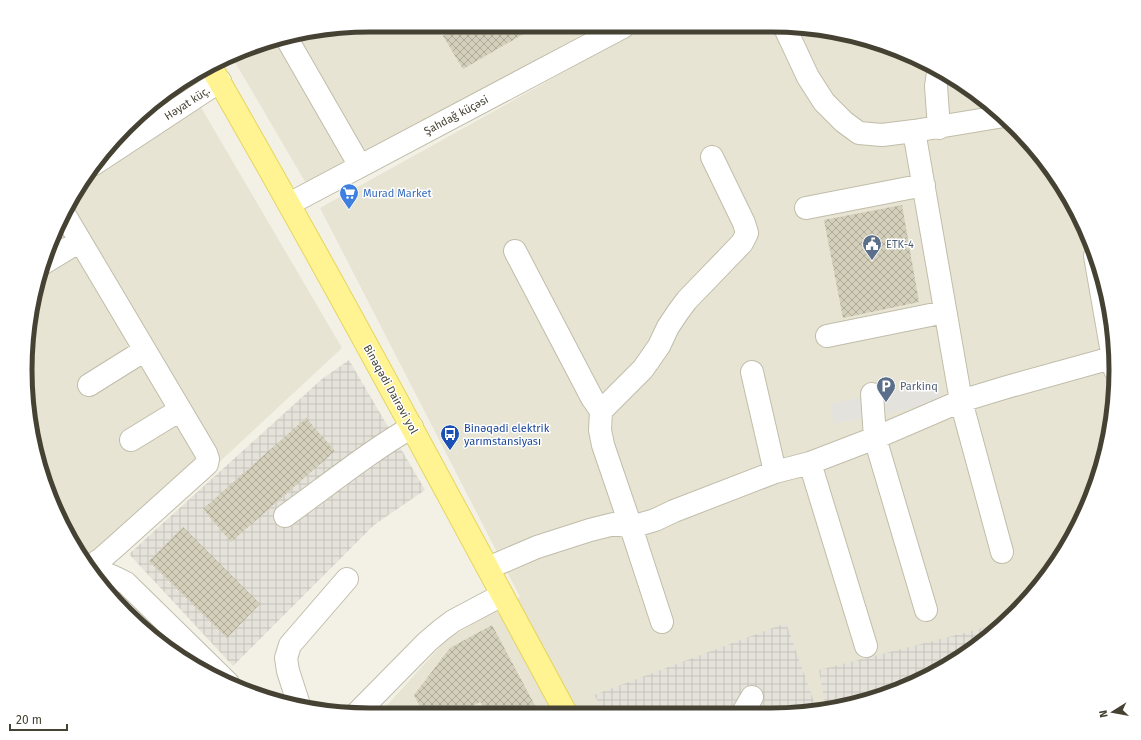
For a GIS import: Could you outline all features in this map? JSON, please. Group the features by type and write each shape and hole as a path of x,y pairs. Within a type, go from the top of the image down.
{"main road":[{"name":"Binəqədi Dairəvi yol","path":"216,74 412,427 563,708"}],"street":[{"name":"Şahdağ küçəsi","path":"289,204 612,32"},
{"path":"786,33 808,77 824,102 844,122 859,133 882,135 940,128 996,118"},
{"path":"289,42 360,166"},
{"name":"Həyat küç.","path":"114,149 216,74"},
{"path":"938,76 936,86 940,128"},
{"path":"914,131 960,401 1002,552"},
{"path":"601,411 643,369 687,300 742,243 746,233 744,223 712,157"},
{"path":"806,208 924,186"},
{"path":"68,220 206,453 208,459 207,464 117,545 93,564"},
{"path":"51,259 80,241"},
{"path":"515,251 592,398 601,411 600,430 603,445 662,622"},
{"path":"827,336 945,312"},
{"path":"89,385 145,350"},
{"path":"488,568 537,546 590,530 614,524 631,527 655,520 674,511 775,472 810,463 875,438 960,401 1007,387 1109,363"},
{"path":"752,372 775,472"},
{"path":"872,394 875,438 926,610"},
{"path":"131,440 180,410"},
{"path":"285,516 372,453 412,427"},
{"path":"810,463 866,646"},
{"path":"99,571 126,583 216,671"},
{"path":"297,700 288,671 286,658 290,645 347,579"},
{"path":"362,708 427,642 441,630 454,621 502,595"}],"shaded area":[{"path":"587,32 307,185 234,61 261,50 304,38 348,33"},
{"path":"636,32 793,33 837,38 880,50 940,77 977,102 994,116 1025,147 1039,164 1064,201 1074,221 1091,261 1103,304 1108,348 1109,370 1106,414 1103,436 1091,479 1064,539 1039,576 1010,609 977,638 940,663 880,690 837,702 771,708 385,708 447,639 520,597 320,208"},
{"path":"188,85 342,348 100,573 77,539 67,519 50,479 38,436 32,370 38,304 50,261 58,241 77,201 89,182 116,147 131,131 164,102"},
{"path":"349,360 425,490 374,525 233,666 129,554 322,379"},
{"name":"Parkinq","path":"937,381 941,402 834,424 830,404"},
{"path":"786,623 815,705 771,708 602,708 594,695"},
{"path":"992,626 959,651 920,673 880,690 837,702 825,704 819,670"}],"building":[{"path":"451,32 527,32 463,69 443,36"},
{"name":"ETK-4","path":"902,205 919,302 843,318 824,220"},
{"path":"306,418 335,451 231,542 203,509"},
{"path":"183,527 260,604 227,638 149,561"},
{"path":"492,625 536,708 484,708 480,702 469,708 420,708 414,695 450,648"}],"place":[{"name":"Murad Market","path":"349,210"},
{"name":"ETK-4","path":"872,261"},
{"name":"Parkinq","path":"886,403"},
{"name":"Binəqədi elektrik yarımstansiyası","path":"450,451"}]}
